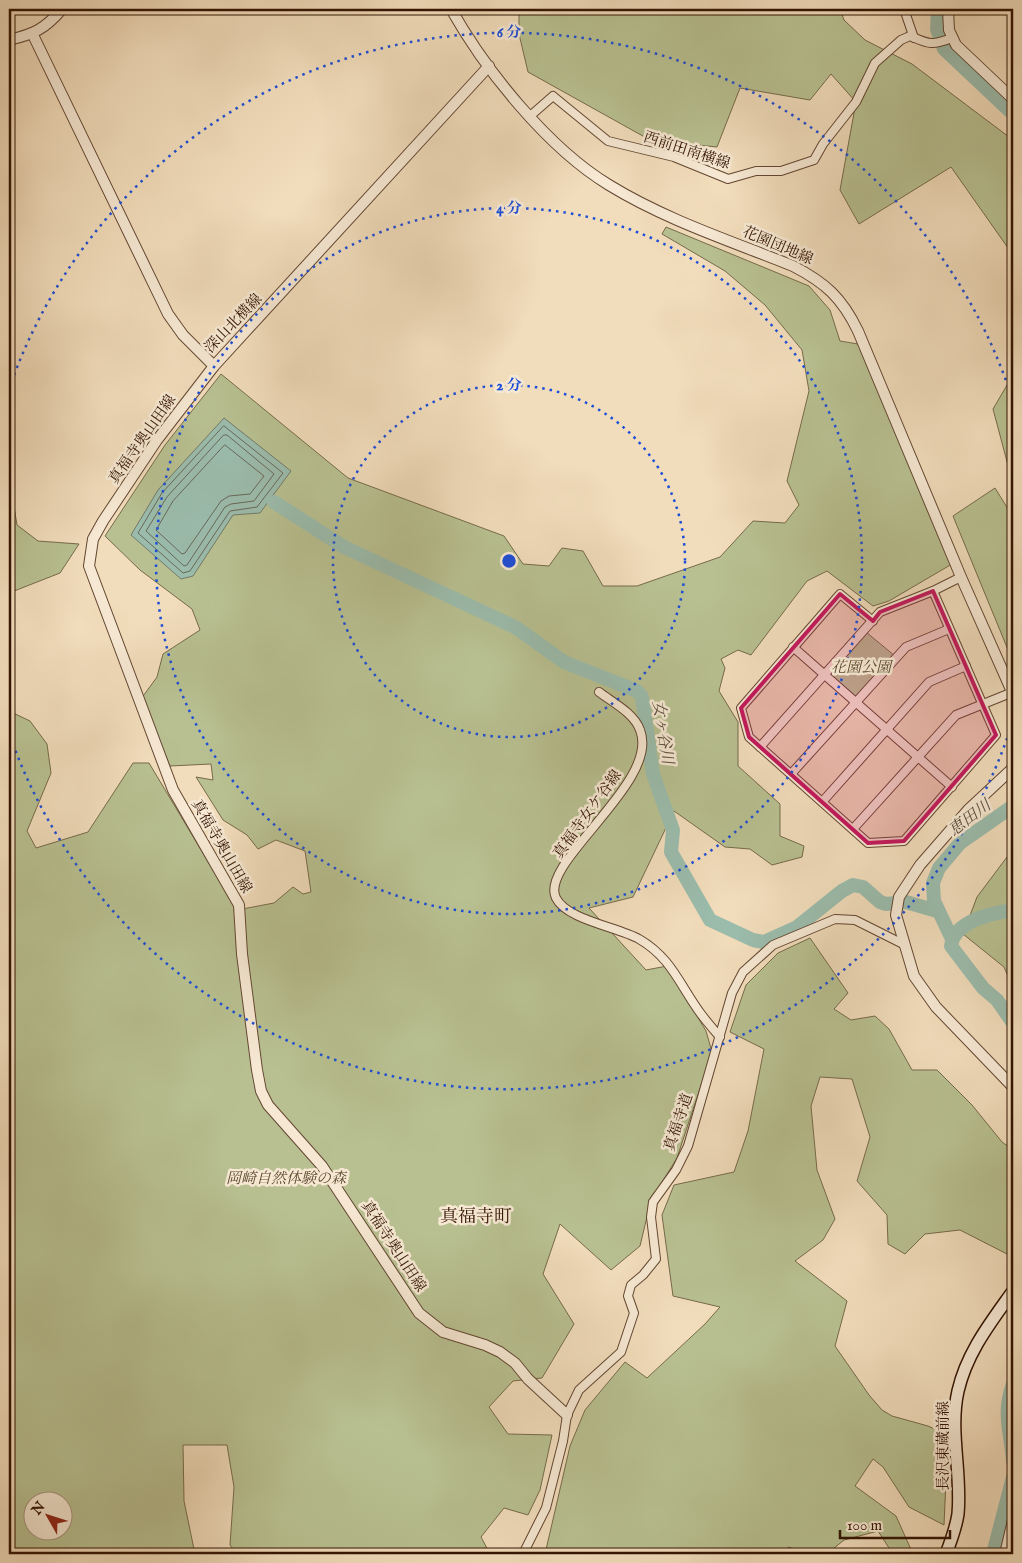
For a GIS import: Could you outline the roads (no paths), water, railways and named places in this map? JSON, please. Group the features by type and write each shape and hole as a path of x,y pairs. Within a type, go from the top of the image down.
{"main road":[{"name":"長沢東蔵前線","path":"946,1554 958,1514 955,1420 958,1392 974,1348 1013,1291"}],"street":[{"path":"9,40 32,35 52,21 62,9"},
{"name":"花園団地線","path":"451,9 489,66 529,117 579,164 608,185 660,212 793,266 813,276 836,294 858,331 961,577 1013,693"},
{"path":"904,9 914,38 922,43 937,42 951,38"},
{"path":"948,9 951,38 966,55 1013,99"},
{"name":"深山北横線","path":"32,35 168,314 183,335 214,366 489,66"},
{"name":"西前田南横線","path":"529,117 553,96 608,141 674,157 728,179 756,171 781,171 814,160 823,144 856,102 874,62 900,40 910,36 914,38"},
{"name":"真福寺奥山田線","path":"214,366 158,440 103,521 93,539 89,566 173,790 238,904 242,954 262,1091 268,1104 322,1166 419,1313 443,1332 485,1345 500,1352 515,1363 528,1379 567,1415"},
{"path":"760,747 880,612 933,591 961,577"},
{"path":"873,621 840,594 741,708 749,737 824,801 868,843 904,841 996,736 933,591"},
{"path":"791,774 906,647 949,629"},
{"path":"793,647 952,787"},
{"path":"824,801 929,682 966,666"},
{"name":"真福寺女ケ谷線","path":"599,692 636,723 642,736 642,748 637,767 627,786 578,844 561,873 554,887 556,898 571,913 621,930 653,949 675,972 700,1014 720,1037"},
{"path":"853,829 956,715 1013,693"},
{"path":"1013,768 968,810 929,853 903,890 898,902 896,916 914,976 936,1007 1013,1086"},
{"name":"真福寺道","path":"523,1554 546,1508 564,1441 567,1415 579,1390 621,1352 634,1313 628,1296 631,1285 643,1275 656,1259 651,1217 653,1202 676,1170 688,1146 732,993 743,972 760,955 779,942 835,919 854,920 903,944"},
{"path":"1004,1554 1013,1516"}],"water":[{"path":"224,418 291,471 260,513 233,515 193,576 181,579 131,535 158,490"}],"waterway":[{"name":"恵田川","path":"938,9 937,29 944,49 1013,114"},
{"name":"女ヶ谷川","path":"274,502 344,547 515,627 564,662 637,691 642,697 653,774 673,830 671,852 710,920 753,940 764,942 797,927 842,891 853,885 863,887 880,902 886,904 906,902 937,911"},
{"name":"恵田川","path":"952,939 934,901 933,883 939,868 960,843 1013,806"},
{"path":"1013,910 985,916 967,924 959,930 951,946 983,988 997,1000 1013,1023"},
{"path":"1013,1384 1008,1405 1008,1423 1013,1461"},
{"path":"993,1554 1013,1477"}],"district":[{"name":"真福寺町","path":"476,1216"}],"park label":[{"name":"花園公園","path":"861,667"},
{"name":"岡崎自然体験の森","path":"286,1178"}]}
